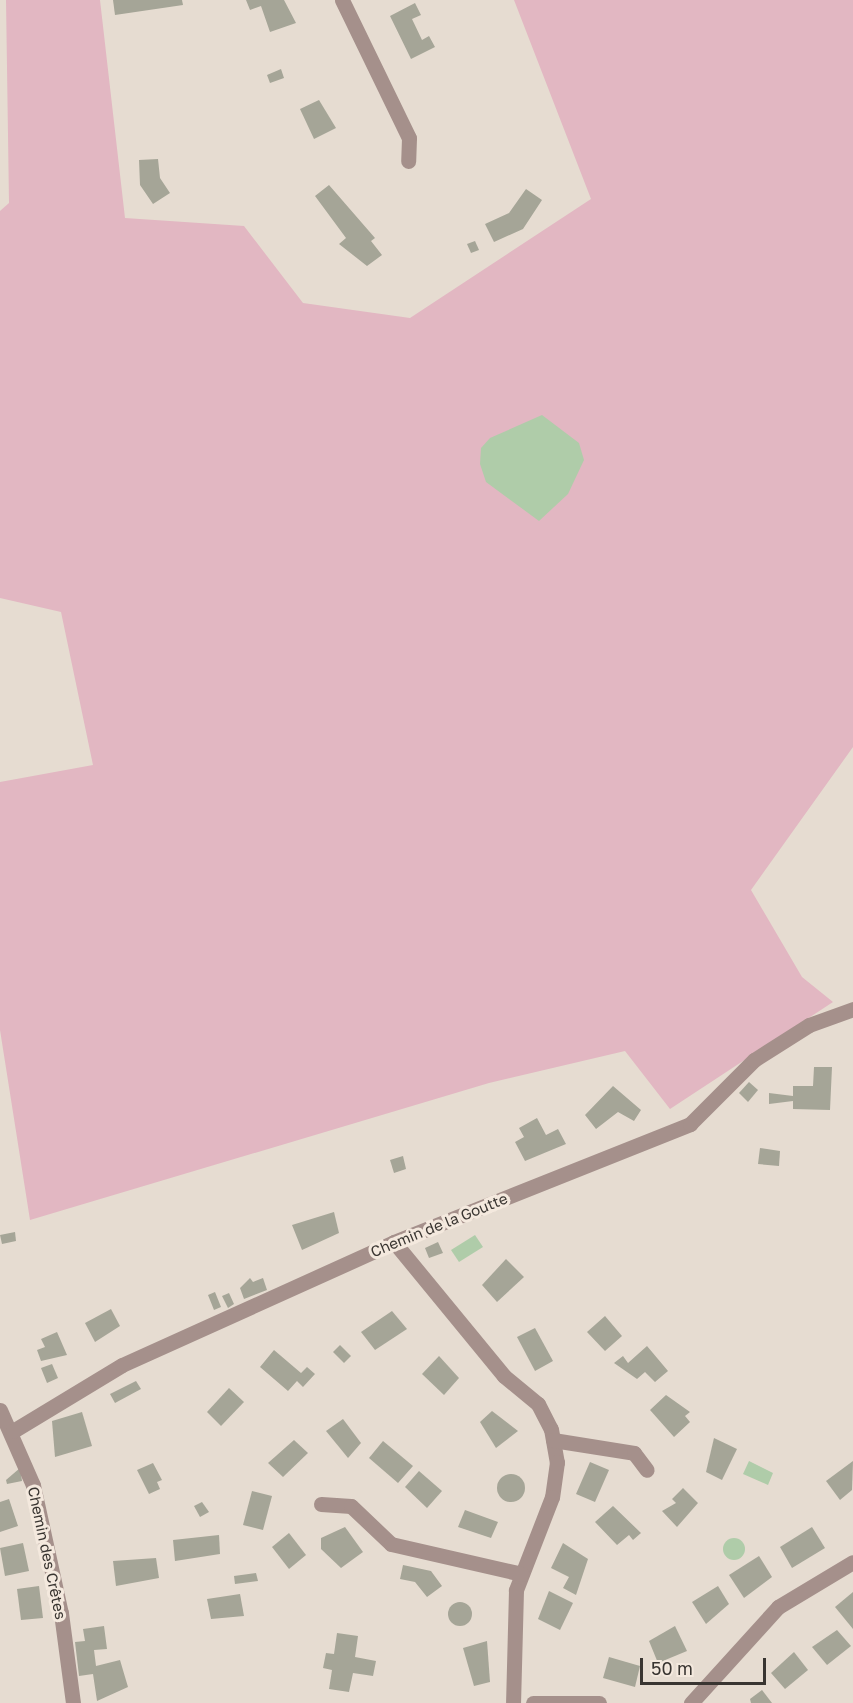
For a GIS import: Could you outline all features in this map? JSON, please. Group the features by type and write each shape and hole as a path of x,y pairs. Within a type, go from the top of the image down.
{"street":[{"path":"342,0 409,138 408,161"},
{"name":"Chemin de la Goutte","path":"13,1431 122,1365 394,1242 690,1124 754,1060 809,1025 853,1008"},
{"path":"394,1242 504,1376 538,1404 553,1440 557,1462 552,1497 516,1590 513,1703"},
{"name":"Chemin des Crêtes","path":"0,1410 13,1431 33,1485 61,1613 73,1703"},
{"path":"553,1440 634,1453 647,1470"},
{"path":"321,1504 351,1506 391,1544 522,1574"},
{"path":"691,1703 778,1607 853,1562"},
{"path":"533,1703 598,1703"}],"shaded area":[{"path":"6,0 100,0 125,218 244,226 303,303 410,318 591,199 514,0 853,0 853,747 751,890 802,977 833,1002 670,1109 625,1051 489,1083 30,1220 0,1030 0,782 93,765 61,612 0,598 0,211 9,203"},
{"path":"542,415 579,443 584,460 568,494 539,521 486,482 480,464 481,448 490,438"},
{"path":"475,1235 483,1247 459,1262 451,1250"},
{"path":"749,1461 773,1473 768,1485 743,1474"},
{"path":"734,1538 742,1541 745,1549 742,1557 734,1560 726,1557 723,1549 726,1541"}],"building":[{"path":"113,0 182,0 183,5 115,15"},
{"path":"246,0 284,0 296,23 270,32 261,6 250,10"},
{"path":"415,3 421,15 412,19 422,40 429,36 435,47 411,59 390,16"},
{"path":"281,69 284,78 270,83 267,75"},
{"path":"319,100 336,128 314,139 300,109"},
{"path":"158,159 160,178 170,193 153,204 140,185 139,160"},
{"path":"329,185 375,238 371,241 382,255 367,266 339,244 346,238 315,196"},
{"path":"526,189 542,200 523,229 494,242 485,224 509,213"},
{"path":"475,241 479,250 471,253 467,244"},
{"path":"814,1067 832,1067 830,1110 793,1109 793,1101 769,1104 769,1093 793,1096 793,1086 813,1086"},
{"path":"749,1082 758,1090 748,1102 739,1093"},
{"path":"613,1086 641,1110 634,1121 618,1112 596,1129 585,1115"},
{"path":"537,1118 546,1135 558,1129 566,1144 525,1161 515,1142 524,1137 519,1128"},
{"path":"760,1148 780,1151 779,1166 758,1164"},
{"path":"403,1156 406,1169 394,1173 390,1160"},
{"path":"334,1212 339,1233 302,1250 292,1225"},
{"path":"15,1232 16,1241 2,1244 0,1235"},
{"path":"438,1242 443,1253 429,1258 425,1248"},
{"path":"506,1259 524,1277 497,1302 482,1285"},
{"path":"250,1278 253,1282 263,1278 267,1290 244,1299 240,1288"},
{"path":"215,1292 221,1307 214,1310 208,1295"},
{"path":"229,1293 234,1304 228,1308 222,1296"},
{"path":"111,1309 120,1326 95,1342 85,1323"},
{"path":"392,1311 407,1329 375,1350 361,1332"},
{"path":"605,1316 622,1336 605,1351 587,1332"},
{"path":"535,1328 553,1361 535,1371 517,1337"},
{"path":"57,1332 67,1355 41,1361 37,1350 45,1347 41,1339"},
{"path":"340,1345 351,1356 344,1363 333,1352"},
{"path":"647,1346 668,1371 655,1382 645,1372 637,1379 614,1363 623,1356 628,1363"},
{"path":"274,1350 301,1373 307,1367 315,1374 303,1387 297,1381 288,1391 260,1367"},
{"path":"439,1356 459,1378 444,1395 422,1374"},
{"path":"52,1364 58,1378 47,1383 41,1368"},
{"path":"136,1381 141,1389 115,1403 110,1394"},
{"path":"229,1388 244,1402 221,1426 207,1412"},
{"path":"666,1395 690,1412 685,1416 690,1422 674,1437 650,1410"},
{"path":"492,1411 518,1431 496,1448 480,1422"},
{"path":"82,1412 92,1446 55,1457 52,1421"},
{"path":"343,1419 361,1443 348,1458 326,1431"},
{"path":"714,1438 737,1449 722,1480 706,1472"},
{"path":"294,1440 308,1453 283,1477 268,1463"},
{"path":"383,1441 413,1466 398,1483 369,1458"},
{"path":"853,1461 852,1490 840,1500 826,1481"},
{"path":"590,1462 609,1470 595,1502 576,1494"},
{"path":"153,1463 162,1480 157,1482 160,1489 149,1494 137,1470"},
{"path":"20,1468 22,1481 7,1484 6,1480"},
{"path":"419,1471 442,1491 427,1508 405,1487"},
{"path":"511,1474 521,1478 525,1488 521,1498 511,1502 501,1498 497,1488 501,1478"},
{"path":"683,1488 698,1503 677,1527 662,1511 676,1503 672,1499"},
{"path":"252,1491 272,1496 263,1530 243,1525"},
{"path":"9,1499 18,1526 0,1532 0,1502"},
{"path":"202,1502 209,1512 200,1517 194,1506"},
{"path":"613,1506 641,1533 633,1540 629,1535 617,1545 595,1522"},
{"path":"465,1510 498,1522 491,1538 458,1527"},
{"path":"345,1527 363,1552 341,1568 321,1549 321,1538"},
{"path":"812,1527 825,1548 792,1568 780,1547"},
{"path":"289,1533 306,1555 289,1569 272,1547"},
{"path":"219,1535 220,1554 175,1561 173,1540"},
{"path":"23,1543 29,1571 5,1576 0,1548"},
{"path":"563,1543 588,1559 576,1595 563,1588 569,1577 551,1568"},
{"path":"759,1556 772,1577 744,1598 729,1575"},
{"path":"156,1558 159,1578 116,1586 113,1561"},
{"path":"403,1565 431,1571 442,1586 427,1597 415,1582 400,1579"},
{"path":"256,1573 258,1581 235,1584 234,1576"},
{"path":"39,1586 43,1618 21,1620 17,1589"},
{"path":"718,1586 729,1604 706,1624 692,1602"},
{"path":"549,1591 573,1603 560,1630 538,1619"},
{"path":"853,1592 853,1629 835,1607"},
{"path":"240,1594 244,1616 211,1619 207,1599"},
{"path":"460,1602 469,1605 472,1614 469,1623 460,1626 451,1623 448,1614 451,1605"},
{"path":"104,1626 107,1649 94,1650 96,1666 120,1660 128,1687 97,1701 93,1674 79,1676 75,1642 85,1641 83,1629"},
{"path":"675,1626 687,1651 658,1663 649,1641"},
{"path":"837,1630 851,1646 827,1665 812,1647"},
{"path":"337,1633 358,1636 355,1657 376,1661 373,1676 353,1673 349,1692 329,1689 332,1670 323,1668 326,1653 334,1654"},
{"path":"487,1641 490,1682 474,1686 463,1648"},
{"path":"794,1652 808,1670 785,1689 771,1673"},
{"path":"609,1657 640,1666 635,1687 603,1678"},
{"path":"762,1690 772,1703 751,1703 750,1699"}]}
